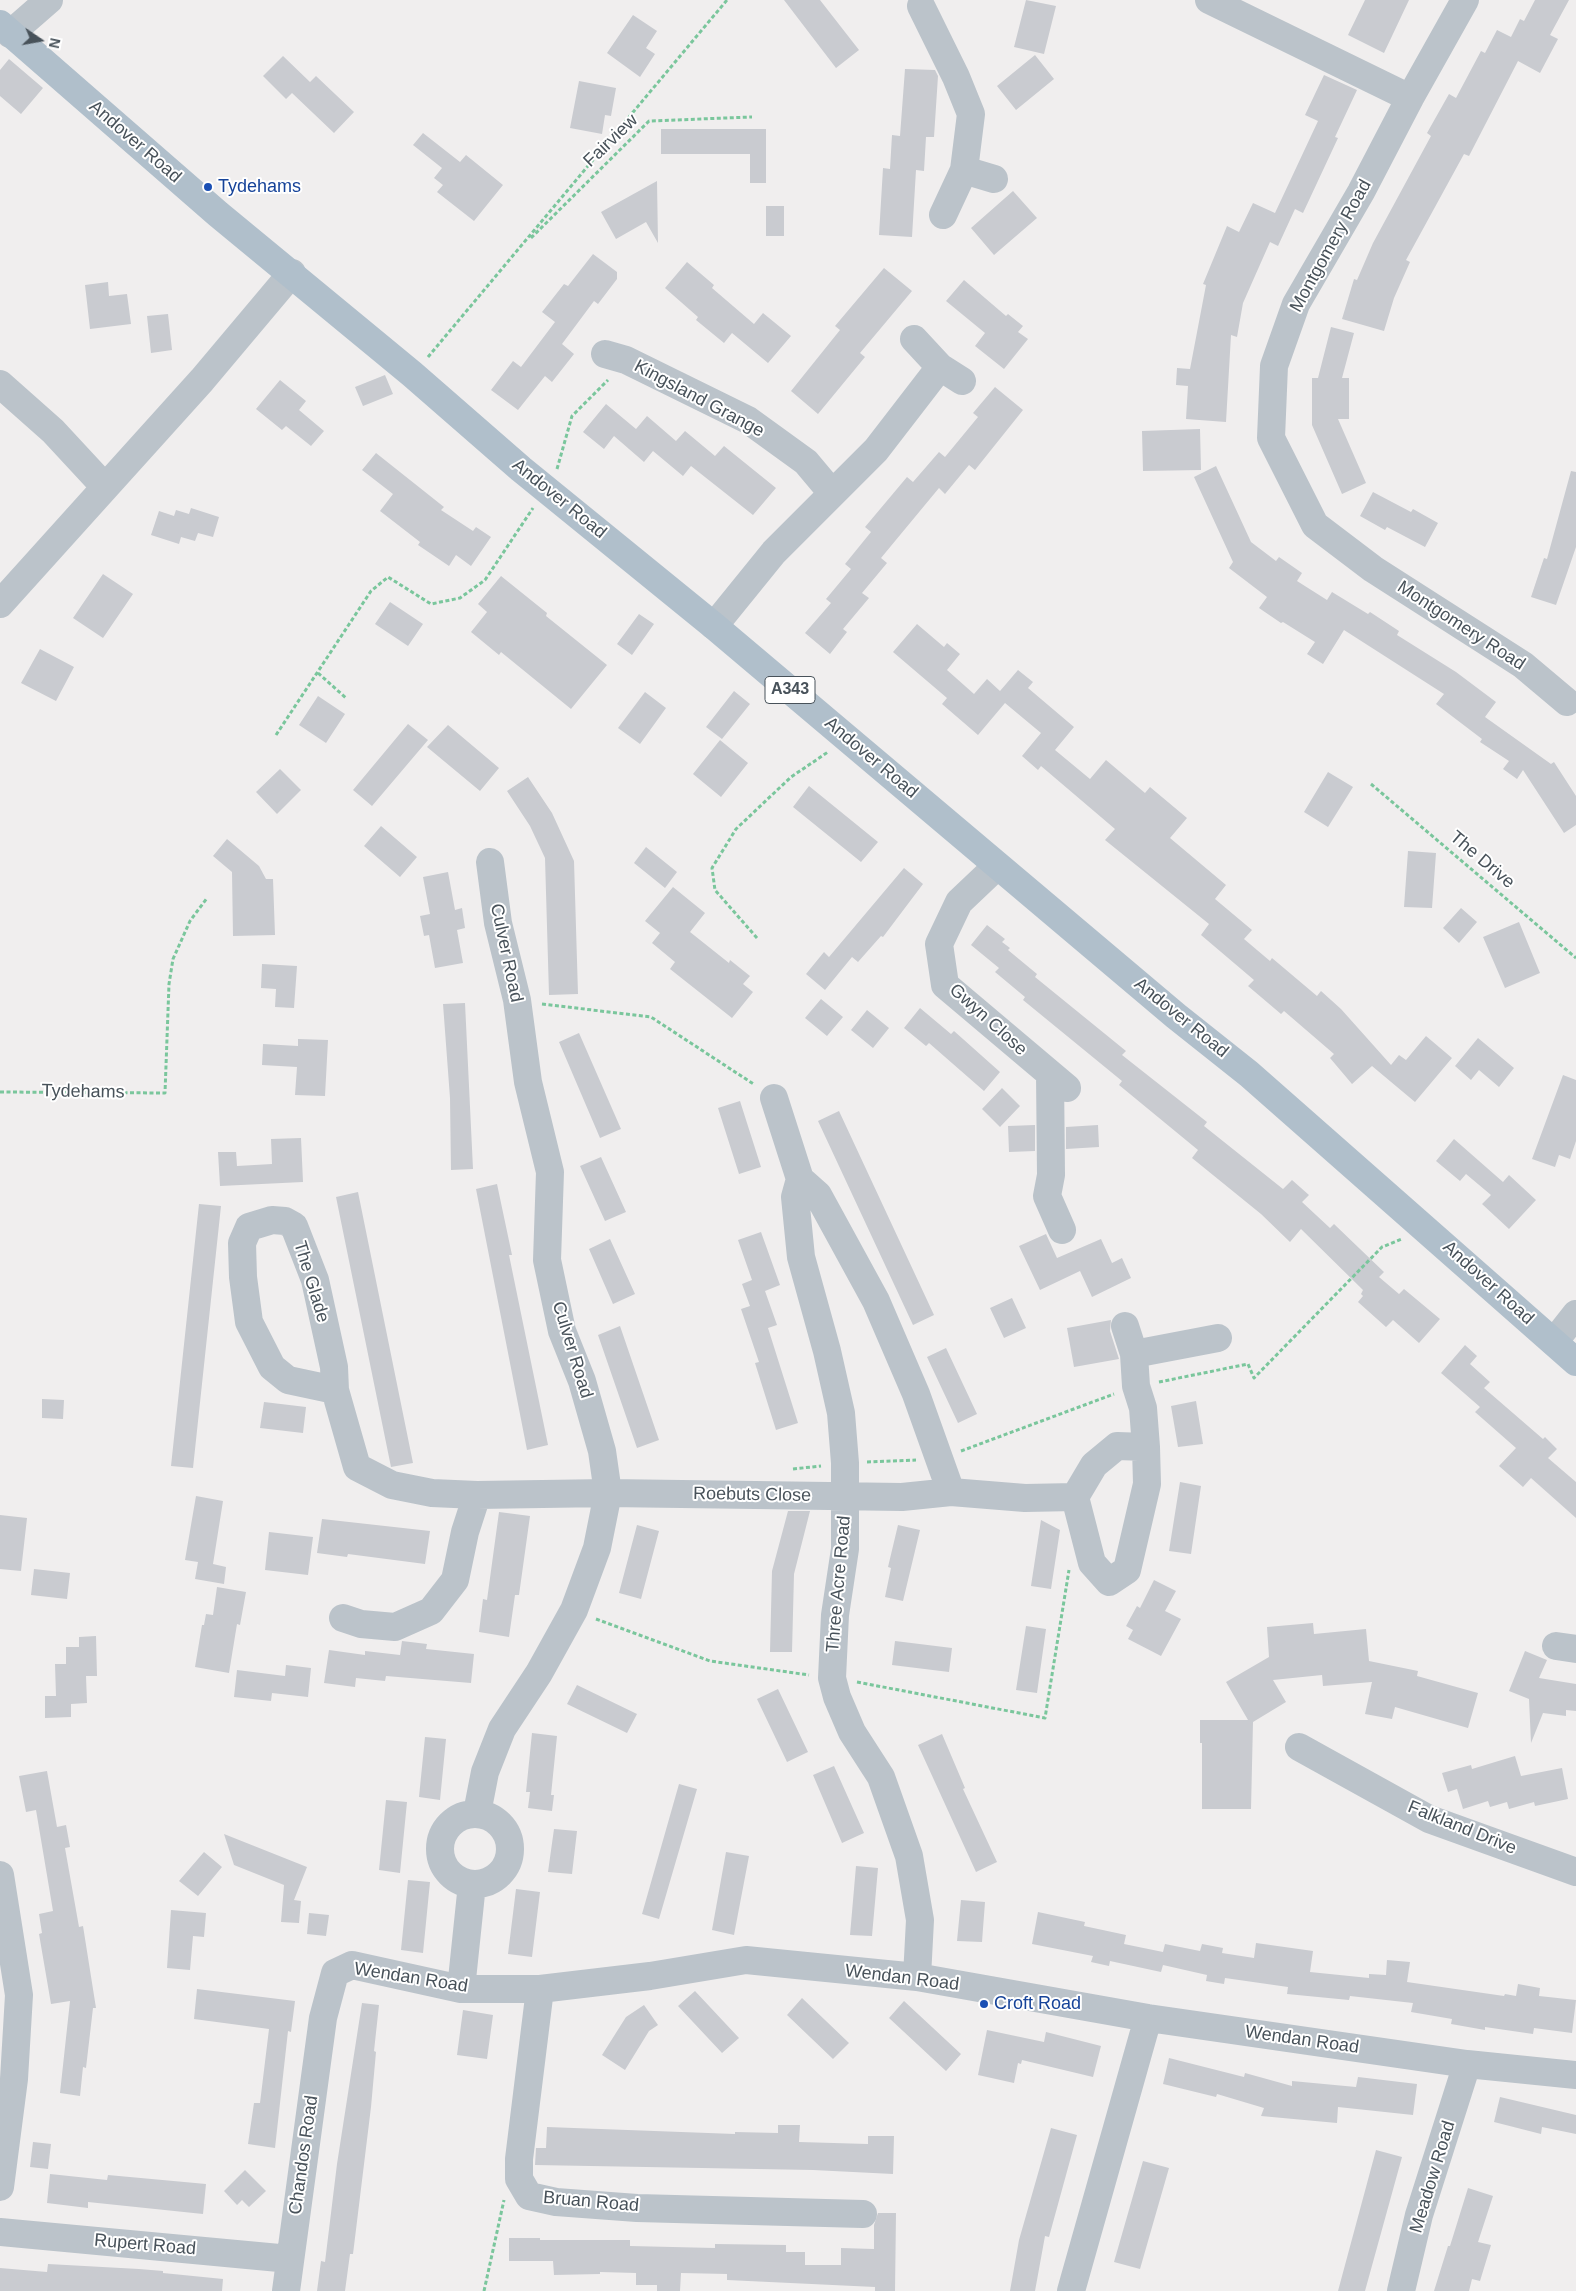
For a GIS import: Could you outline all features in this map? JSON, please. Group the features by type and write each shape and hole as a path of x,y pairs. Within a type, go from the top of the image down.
{"main road":[{"name":"Andover Road","path":"5,29 218,214 292,273 412,374 551,482 714,626 997,866 1249,1074 1429,1230 1576,1362"}],"street":[{"path":"5,29 49,0"},
{"path":"1209,0 1410,98"},
{"name":"Montgomery Road","path":"1465,0 1410,98 1361,192 1296,304 1274,366 1271,438 1315,525 1373,568 1523,665 1573,702"},
{"path":"919,2 956,77 971,114 964,170 943,215"},
{"path":"964,170 994,179"},
{"path":"0,604 104,486 202,380 292,273"},
{"path":"714,626 774,552 951,374 914,339"},
{"name":"Kingsland Grange","path":"615,357 748,420 806,462 832,493"},
{"path":"0,384 53,431 104,486"},
{"name":"Culver Road","path":"477,1813 485,1772 502,1729 539,1673 574,1610 597,1548 608,1493 602,1451 582,1381 562,1330 546,1260 550,1172 528,1082 517,1000 498,923 490,862"},
{"name":"Gwyn Close","path":"997,866 959,902 939,944 946,985 1059,1081 1052,1175 1047,1196 1062,1230"},
{"name":"Three Acre Road","path":"774,1098 800,1179 818,1195 876,1301 916,1394 951,1492"},
{"name":"Three Acre Road","path":"800,1179 795,1197 801,1257 828,1351 840,1413 845,1463 845,1549 835,1615 832,1678 837,1697 852,1732 881,1777 909,1856 920,1920 917,1977"},
{"name":"The Glade","path":"335,1390 288,1380 272,1367 249,1322 243,1277 242,1244 249,1227 272,1220 285,1221 294,1226 315,1280 334,1367 335,1390 357,1467 392,1485 432,1493 477,1496 608,1493"},
{"path":"1554,1342 1576,1314"},
{"path":"1125,1326 1134,1354 1136,1386 1143,1408 1146,1447 1147,1484 1127,1570 1109,1582 1092,1563 1075,1497 1094,1465 1117,1446 1146,1447"},
{"path":"1134,1354 1218,1338"},
{"name":"Roebuts Close","path":"608,1493 902,1497 951,1492 1025,1498 1075,1497"},
{"path":"343,1618 361,1624 395,1627 431,1612 455,1580 465,1532 477,1496"},
{"name":"Falkland Drive","path":"1299,1747 1429,1819 1576,1872"},
{"path":"477,1813 495,1819 507,1833 510,1851 504,1869 490,1881 472,1884 452,1876 440,1857 442,1835 456,1818 477,1813"},
{"path":"0,1874 19,1995 14,2078 0,2187"},
{"path":"461,1989 472,1884"},
{"name":"Wendan Road","path":"323,2018 335,1973 352,1965 461,1989 540,1989 650,1976 746,1960 917,1977 1148,2018 1467,2064 1576,2075"},
{"name":"Bruan Road","path":"540,1989 519,2159 519,2179 529,2196 556,2202 637,2208 863,2214"},
{"name":"Chandos Road","path":"286,2291 323,2018"},
{"path":"1070,2291 1148,2018"},
{"name":"Meadow Road","path":"1401,2291 1420,2215 1467,2064"},
{"name":"Rupert Road","path":"0,2232 290,2259"}],"path":[{"path":"412,374 518,251 728,0"},
{"name":"Fairview","path":"518,251 649,121 752,118"},
{"path":"276,734 371,592 388,577 431,604 460,598 484,580 551,482 572,416 591,398 615,357"},
{"path":"318,673 346,698"},
{"path":"758,938 715,890 712,868 736,829 791,777 822,757 845,736"},
{"name":"The Drive","path":"1371,784 1576,958"},
{"name":"Tydehams","path":"0,1092 165,1093 169,984 173,959 190,921 207,898"},
{"path":"517,1000 651,1017 774,1098"},
{"path":"790,1470 845,1463 940,1459 1136,1386 1248,1364 1254,1378 1382,1247 1429,1230"},
{"path":"574,1610 710,1661 832,1678 1045,1718 1069,1565"},
{"path":"484,2291 506,2188 519,2179"}],"building":[{"path":"784,0 820,0 859,50 836,68"},
{"path":"1026,0 1056,6 1044,54 1014,47"},
{"path":"1365,0 1409,0 1384,53 1348,35"},
{"path":"1535,0 1569,0 1550,35 1558,39 1540,73 1518,61 1469,156 1464,154 1406,260 1410,262 1394,298 1384,331 1342,319 1354,279 1357,280 1373,243 1431,136 1427,133 1449,94 1456,98 1481,51 1485,53 1497,30 1511,37 1520,19 1524,21"},
{"path":"633,15 657,31 646,48 655,54 640,77 607,53"},
{"path":"1035,55 1054,79 1016,110 997,86"},
{"path":"283,56 310,82 316,76 354,112 334,133 292,93 286,99 263,76"},
{"path":"9,59 43,88 21,114 0,96 0,70"},
{"path":"905,69 935,70 938,76 934,137 926,137 924,171 916,170 912,237 879,235 883,168 890,169 892,135 900,136"},
{"path":"1324,75 1357,90 1335,137 1338,138 1303,213 1295,209 1278,246 1270,242 1243,303 1237,337 1231,335 1226,422 1186,419 1188,386 1176,385 1177,368 1190,369 1206,285 1203,284 1227,226 1239,232 1253,203 1275,213 1318,121 1305,115"},
{"path":"579,81 616,88 611,116 605,115 602,134 570,128"},
{"path":"661,129 766,129 766,183 750,183 750,154 661,154"},
{"path":"423,133 460,162 466,155 503,185 474,221 437,192 443,185 434,178 442,168 413,145"},
{"path":"657,181 658,243 646,222 616,239 601,212"},
{"path":"1013,191 1037,218 994,255 971,228"},
{"path":"766,206 784,206 784,236 766,236"},
{"path":"593,254 617,272 617,279 598,304 594,301 562,344 574,354 552,382 545,376 518,410 491,390 513,361 521,367 555,322 542,312 564,284 568,286"},
{"path":"687,262 714,285 712,288 754,324 763,313 791,336 768,363 732,333 724,343 696,320 698,317 665,288"},
{"path":"884,268 912,291 860,353 865,357 818,414 791,391 840,330 835,326"},
{"path":"964,280 1006,316 1008,314 1023,326 1018,332 1028,339 1004,369 975,346 985,333 946,301"},
{"path":"108,282 109,296 127,294 131,324 90,329 85,285"},
{"path":"168,314 172,350 151,353 147,316"},
{"path":"1331,327 1354,333 1342,378 1349,378 1349,419 1338,419 1366,483 1342,494 1312,425 1312,378 1318,378"},
{"path":"385,375 393,394 363,406 355,387"},
{"path":"280,380 306,401 299,410 324,431 311,446 286,426 282,430 256,409"},
{"path":"995,387 1023,410 975,470 969,465 945,494 939,488 881,558 887,563 862,593 869,598 843,629 847,632 830,654 805,633 831,603 826,599 851,569 845,564 871,532 865,527 907,477 913,482 939,452 945,457 978,417 973,413"},
{"path":"606,404 636,429 647,416 676,441 685,431 715,456 724,446 776,488 753,515 691,466 683,476 653,451 644,462 614,436 604,449 583,432"},
{"path":"1200,429 1201,470 1143,471 1142,431"},
{"path":"376,453 444,507 441,510 473,531 476,527 491,537 471,566 456,555 449,566 418,545 420,542 380,511 393,494 362,470"},
{"path":"1216,466 1251,542 1276,561 1279,557 1302,573 1297,581 1327,600 1332,592 1368,614 1370,612 1399,631 1397,635 1456,672 1496,702 1485,717 1551,764 1554,762 1576,796 1576,825 1564,833 1523,770 1517,779 1503,769 1509,761 1480,742 1482,739 1436,704 1444,694 1344,630 1323,664 1307,654 1315,642 1259,608 1267,597 1229,568 1233,562 1194,477"},
{"path":"1571,471 1576,472 1576,547 1556,605 1531,597 1544,558 1547,559"},
{"path":"1373,492 1411,512 1413,509 1438,523 1425,547 1387,527 1385,530 1360,516"},
{"path":"191,508 219,517 213,537 198,533 195,541 181,537 179,544 151,535 159,511 174,516 176,510 189,514"},
{"path":"103,574 133,594 103,638 73,618"},
{"path":"501,576 547,613 546,616 607,665 571,709 501,652 499,655 471,632 487,612 478,604"},
{"path":"390,602 423,624 408,646 375,624"},
{"path":"639,614 654,624 632,655 617,644"},
{"path":"917,624 944,647 947,643 960,654 947,670 974,694 987,679 1000,691 1018,670 1033,682 1028,688 1074,727 1055,750 1090,779 1106,760 1145,793 1150,787 1187,818 1170,838 1226,885 1215,899 1252,930 1244,939 1270,961 1272,958 1317,996 1321,991 1341,1009 1391,1065 1399,1055 1406,1060 1426,1036 1452,1058 1415,1102 1372,1066 1352,1084 1330,1058 1334,1054 1284,1011 1281,1014 1248,986 1254,980 1201,935 1209,924 1105,840 1115,829 1041,766 1038,770 1022,756 1041,733 1005,703 978,735 942,704 947,698 893,652"},
{"path":"40,649 74,667 56,701 21,683"},
{"path":"734,691 750,704 722,739 706,727"},
{"path":"645,692 666,708 640,744 618,728"},
{"path":"318,696 345,714 326,743 299,725"},
{"path":"408,724 428,740 372,806 353,790"},
{"path":"448,725 499,768 480,791 427,747"},
{"path":"720,740 748,763 721,797 693,774"},
{"path":"280,769 301,790 277,814 256,792"},
{"path":"1328,772 1353,787 1328,827 1304,812"},
{"path":"528,777 552,813 574,861 578,994 549,995 545,858 530,826 507,791"},
{"path":"809,786 878,842 861,862 793,807"},
{"path":"381,826 417,857 400,877 364,846"},
{"path":"227,839 259,866 266,879 273,879 275,935 233,936 232,872 213,856"},
{"path":"646,847 677,872 665,888 634,863"},
{"path":"1408,851 1436,853 1432,908 1404,907"},
{"path":"904,868 923,884 883,937 881,936 858,962 852,957 825,990 806,974 824,952 829,957"},
{"path":"448,872 455,910 462,908 465,928 457,930 463,963 435,968 429,935 424,936 420,916 430,914 423,877"},
{"path":"673,887 705,913 690,932 729,963 730,960 750,976 743,984 753,992 732,1018 670,969 675,962 652,943 660,933 645,921"},
{"path":"1461,908 1477,922 1459,943 1443,928"},
{"path":"1519,922 1540,973 1505,988 1483,937"},
{"path":"987,925 1005,939 1002,942 1010,948 1008,950 1037,974 1035,977 1126,1051 1122,1055 1207,1122 1204,1126 1283,1189 1292,1180 1309,1195 1302,1202 1330,1228 1334,1224 1384,1272 1379,1277 1399,1294 1404,1289 1440,1319 1419,1343 1393,1320 1386,1327 1358,1302 1363,1296 1361,1294 1363,1290 1301,1229 1290,1242 1261,1214 1192,1158 1198,1150 1119,1085 1122,1081 1023,1000 1025,997 995,972 999,968 971,945"},
{"path":"262,964 297,966 294,1008 275,1007 276,989 261,988"},
{"path":"821,999 843,1017 827,1036 805,1018"},
{"path":"465,1003 473,1169 451,1170 450,1098 443,1004"},
{"path":"920,1008 951,1034 954,1031 1000,1072 984,1091 929,1043 926,1046 904,1028"},
{"path":"867,1010 889,1028 873,1048 851,1030"},
{"path":"579,1033 621,1129 600,1138 559,1042"},
{"path":"1478,1038 1514,1068 1499,1087 1479,1070 1471,1080 1455,1066"},
{"path":"298,1039 328,1040 325,1096 295,1095 297,1067 262,1065 263,1044 298,1046"},
{"path":"1563,1075 1576,1080 1576,1141 1570,1159 1559,1155 1555,1167 1532,1159"},
{"path":"1002,1088 1020,1106 1000,1127 982,1109"},
{"path":"740,1101 761,1167 739,1174 718,1108"},
{"path":"839,1111 934,1315 913,1325 818,1121"},
{"path":"1035,1125 1035,1151 1009,1152 1008,1126"},
{"path":"1098,1125 1099,1147 1066,1149 1066,1127"},
{"path":"301,1138 303,1182 220,1186 218,1152 236,1152 237,1166 272,1164 271,1139"},
{"path":"1454,1139 1503,1182 1509,1175 1536,1200 1509,1229 1482,1204 1491,1195 1466,1174 1460,1181 1436,1161"},
{"path":"601,1157 626,1212 605,1221 580,1166"},
{"path":"497,1184 512,1255 509,1255 548,1445 527,1450 476,1189"},
{"path":"358,1192 413,1463 391,1467 336,1197"},
{"path":"199,1204 221,1206 193,1468 171,1466"},
{"path":"761,1232 780,1285 765,1291 777,1325 768,1328 798,1423 776,1430 755,1363 759,1362 741,1309 750,1306 742,1284 752,1280 738,1240"},
{"path":"1046,1234 1057,1258 1101,1239 1112,1263 1122,1258 1131,1278 1092,1297 1080,1271 1040,1290 1019,1246"},
{"path":"610,1239 635,1294 613,1304 589,1249"},
{"path":"1012,1298 1026,1328 1004,1338 990,1308"},
{"path":"1111,1320 1110,1331 1119,1359 1074,1367 1067,1328"},
{"path":"620,1326 659,1440 637,1448 598,1335"},
{"path":"1465,1345 1477,1356 1470,1364 1490,1382 1484,1388 1543,1439 1545,1437 1557,1449 1548,1458 1576,1482 1576,1518 1531,1478 1523,1487 1499,1466 1516,1448 1475,1412 1480,1407 1441,1373"},
{"path":"946,1348 977,1414 958,1423 927,1357"},
{"path":"42,1399 64,1400 63,1419 42,1418"},
{"path":"1196,1401 1203,1444 1178,1447 1171,1406"},
{"path":"264,1402 306,1407 303,1433 260,1428"},
{"path":"1180,1482 1201,1486 1191,1554 1169,1551"},
{"path":"196,1496 223,1501 213,1564 226,1567 224,1584 195,1579 198,1562 185,1560"},
{"path":"788,1511 810,1511 794,1574 792,1652 770,1652 772,1571"},
{"path":"499,1512 530,1516 519,1595 515,1595 509,1637 479,1632 483,1599 487,1600"},
{"path":"0,1515 27,1518 21,1571 0,1569"},
{"path":"322,1519 430,1531 425,1564 348,1554 347,1557 317,1553"},
{"path":"1041,1520 1060,1530 1051,1589 1031,1586"},
{"path":"637,1525 659,1531 641,1599 619,1593"},
{"path":"898,1525 920,1530 903,1601 885,1597 891,1568 888,1567"},
{"path":"269,1532 313,1537 308,1575 265,1570"},
{"path":"34,1569 70,1573 67,1599 31,1595"},
{"path":"1154,1580 1176,1591 1165,1611 1181,1619 1161,1656 1128,1639 1133,1630 1126,1626 1137,1606 1140,1608"},
{"path":"217,1587 246,1592 240,1625 237,1624 229,1673 195,1667 202,1625 204,1625 206,1614 213,1615"},
{"path":"1313,1623 1314,1634 1366,1629 1369,1661 1418,1671 1417,1676 1478,1693 1468,1728 1395,1707 1392,1719 1365,1714 1372,1682 1323,1686 1322,1675 1273,1680 1286,1702 1253,1722 1251,1809 1202,1809 1200,1720 1248,1720 1226,1682 1269,1657 1267,1627"},
{"path":"1026,1626 1046,1629 1037,1693 1016,1690"},
{"path":"96,1636 97,1676 86,1676 87,1703 71,1704 71,1717 45,1718 45,1696 56,1696 55,1664 66,1664 66,1647 79,1647 79,1637"},
{"path":"402,1641 427,1644 426,1649 474,1654 471,1683 386,1676 385,1681 356,1678 355,1687 324,1683 329,1650 365,1655 365,1651 400,1655"},
{"path":"895,1641 952,1648 949,1672 892,1665"},
{"path":"1525,1651 1547,1660 1539,1678 1576,1684 1576,1711 1566,1710 1566,1716 1543,1713 1531,1743 1529,1699 1509,1691"},
{"path":"286,1665 311,1668 308,1697 272,1693 271,1701 234,1697 237,1670 285,1676"},
{"path":"577,1685 637,1714 627,1733 567,1704"},
{"path":"778,1689 808,1752 787,1762 757,1699"},
{"path":"532,1733 557,1736 551,1795 554,1795 552,1811 528,1808 530,1792 526,1792"},
{"path":"942,1734 965,1788 963,1789 997,1862 976,1872 918,1745"},
{"path":"425,1737 446,1739 440,1800 419,1797"},
{"path":"1515,1756 1521,1776 1562,1768 1568,1799 1535,1806 1534,1802 1509,1809 1507,1802 1490,1807 1488,1801 1463,1809 1457,1789 1448,1792 1442,1773 1471,1765 1472,1769"},
{"path":"834,1766 864,1833 842,1843 813,1775"},
{"path":"47,1771 57,1827 66,1825 70,1847 65,1848 79,1927 83,1926 96,2008 93,2008 86,2068 83,2067 80,2096 60,2093 70,2001 51,2004 39,1934 42,1933 39,1914 53,1911 36,1810 26,1812 19,1776"},
{"path":"679,1784 697,1789 659,1919 642,1914"},
{"path":"386,1800 407,1802 400,1873 379,1870"},
{"path":"554,1829 577,1831 572,1874 548,1872"},
{"path":"224,1834 307,1867 294,1900 301,1901 299,1923 281,1922 284,1885 234,1865"},
{"path":"204,1852 222,1867 198,1896 179,1881"},
{"path":"726,1852 749,1856 734,1935 712,1930"},
{"path":"856,1866 878,1868 872,1936 850,1935"},
{"path":"408,1880 430,1882 423,1953 401,1950"},
{"path":"516,1889 540,1892 532,1957 508,1954"},
{"path":"961,1900 985,1902 982,1942 957,1941"},
{"path":"171,1910 206,1913 204,1937 193,1936 190,1970 167,1968"},
{"path":"1038,1912 1085,1922 1084,1926 1126,1935 1124,1944 1163,1952 1165,1944 1200,1951 1202,1944 1223,1948 1222,1953 1254,1958 1256,1943 1313,1951 1310,1972 1369,1978 1369,1974 1386,1975 1387,1960 1410,1962 1407,1982 1504,1996 1505,1994 1516,1996 1518,1984 1540,1988 1539,1996 1576,2000 1572,2033 1534,2028 1533,2034 1485,2027 1485,2030 1451,2024 1452,2019 1411,2012 1413,2003 1350,1996 1349,2000 1287,1994 1288,1987 1225,1978 1224,1984 1206,1981 1207,1975 1163,1965 1161,1972 1110,1961 1109,1966 1091,1962 1093,1956 1032,1944"},
{"path":"309,1913 329,1915 326,1936 307,1934"},
{"path":"197,1989 295,2001 291,2032 288,2031 275,2148 248,2144 254,2103 260,2103 269,2029 194,2019"},
{"path":"695,1991 739,2038 722,2053 678,2006"},
{"path":"802,1998 849,2043 833,2059 787,2015"},
{"path":"904,2001 961,2054 946,2071 889,2018"},
{"path":"362,2003 379,2005 371,2107 353,2254 350,2254 345,2291 317,2291 321,2261 325,2262 337,2164"},
{"path":"644,2005 658,2025 649,2031 625,2070 602,2055 626,2017"},
{"path":"463,2010 493,2015 487,2059 457,2055"},
{"path":"987,2030 1044,2042 1046,2032 1101,2046 1093,2077 1022,2060 1021,2064 1018,2063 1014,2083 978,2075"},
{"path":"1169,2058 1244,2077 1245,2073 1292,2086 1292,2081 1356,2087 1358,2077 1417,2084 1413,2115 1338,2107 1337,2123 1261,2116 1264,2108 1217,2094 1216,2097 1163,2084"},
{"path":"1500,2097 1576,2115 1576,2134 1542,2127 1541,2134 1494,2122"},
{"path":"778,2125 800,2125 799,2142 868,2144 868,2136 894,2136 893,2174 813,2170 535,2165 536,2148 546,2148 547,2127 735,2134 735,2132 778,2133"},
{"path":"1051,2128 1077,2135 1049,2237 1045,2236 1035,2291 1010,2291 1019,2240"},
{"path":"33,2142 51,2144 48,2169 30,2167"},
{"path":"1376,2150 1402,2157 1365,2291 1338,2291"},
{"path":"1143,2161 1169,2168 1140,2269 1114,2262"},
{"path":"245,2170 266,2191 249,2207 242,2200 237,2205 224,2191"},
{"path":"50,2174 107,2180 108,2175 206,2184 203,2214 88,2202 88,2208 47,2203"},
{"path":"1468,2188 1493,2196 1478,2242 1491,2245 1480,2281 1472,2279 1469,2291 1434,2291 1448,2246 1450,2246"},
{"path":"878,2213 896,2213 895,2291 875,2291 875,2287 727,2280 727,2274 681,2273 680,2291 657,2291 657,2285 636,2285 636,2273 600,2272 600,2274 554,2275 553,2261 509,2261 509,2238 540,2238 540,2240 630,2240 630,2246 715,2248 715,2244 786,2245 786,2252 805,2252 805,2265 841,2265 841,2248 874,2249 874,2225"},
{"path":"48,2264 163,2271 163,2273 223,2279 222,2291 0,2291 0,2268 47,2272"}],"place":[{"name":"Tydehams","path":"208,187"},
{"name":"Croft Road","path":"984,2004"}]}
